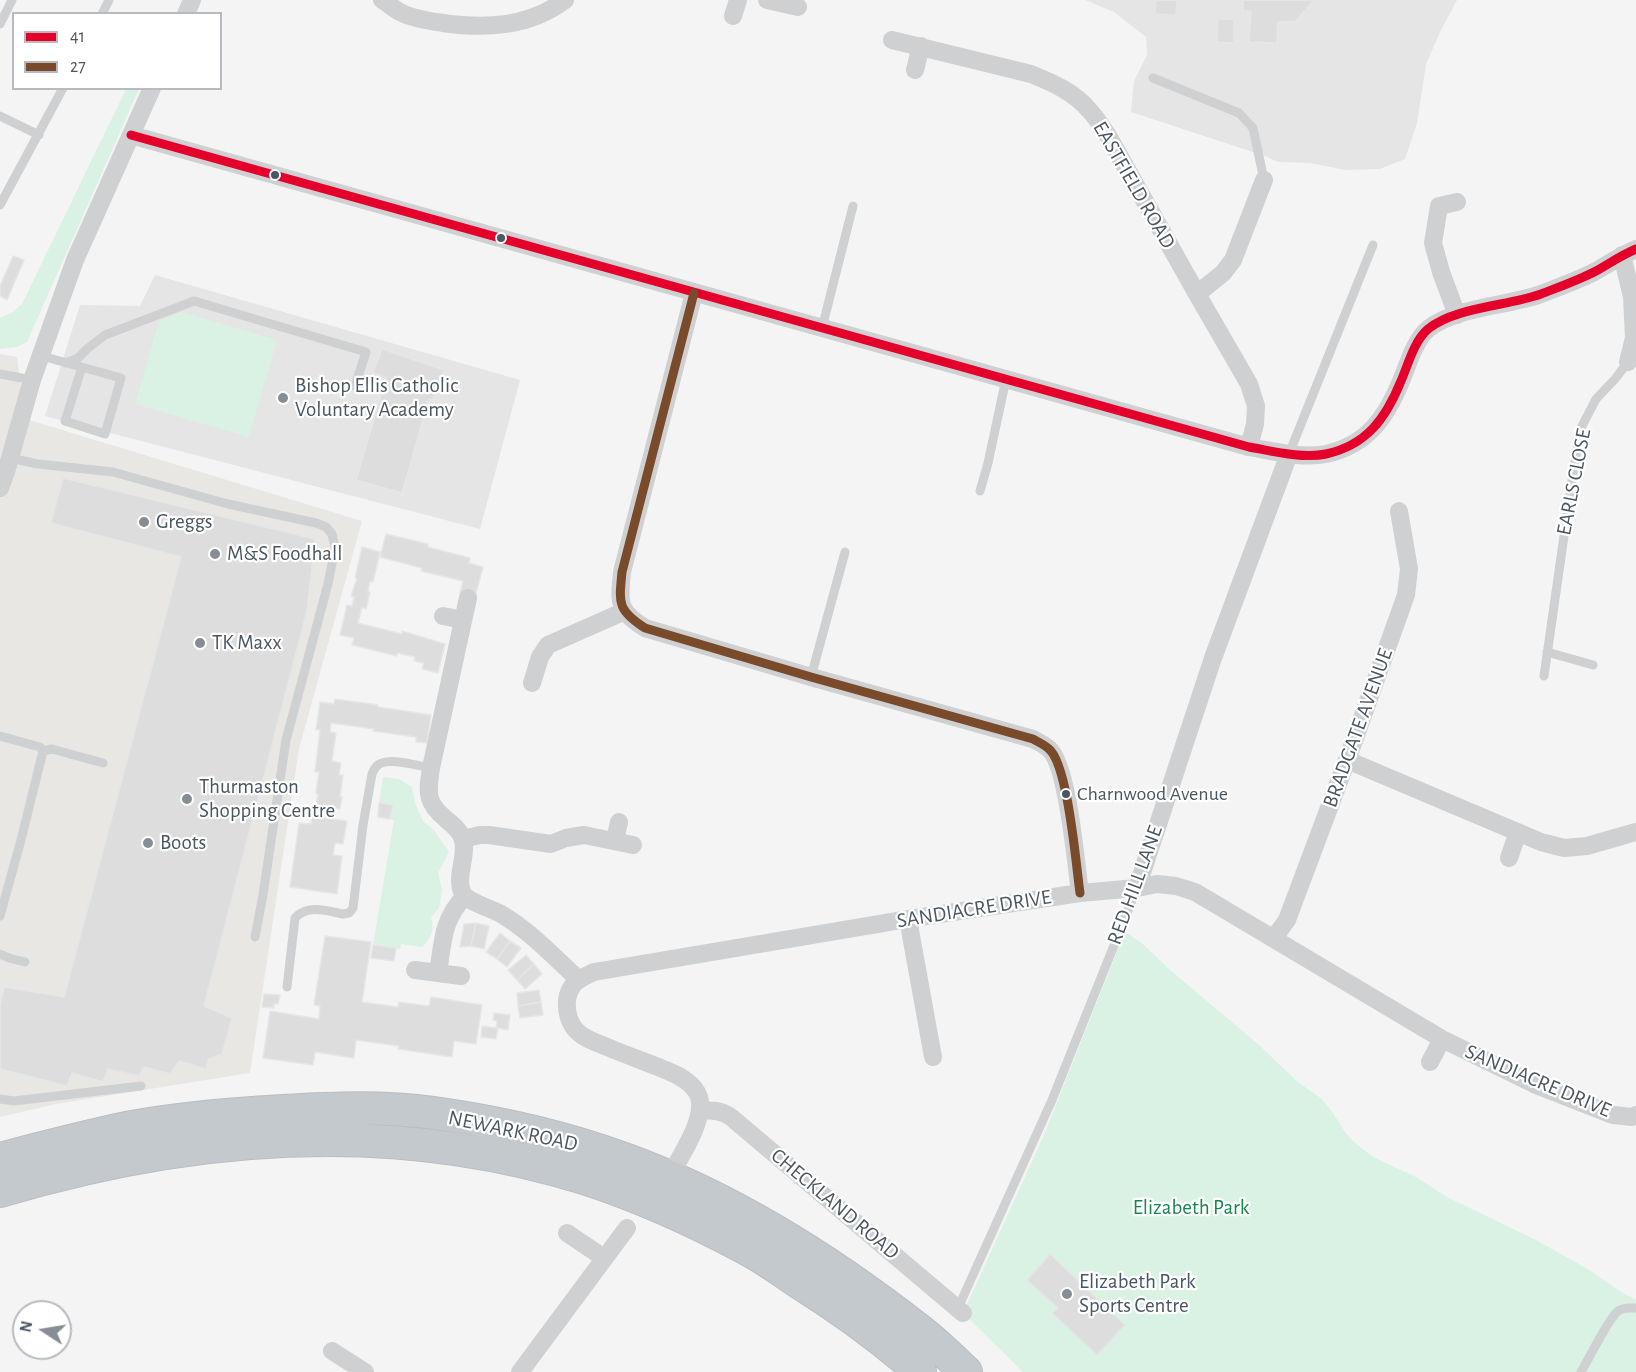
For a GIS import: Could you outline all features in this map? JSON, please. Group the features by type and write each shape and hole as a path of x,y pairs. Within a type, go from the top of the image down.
{"highway":[{"name":"NEWARK ROAD","path":"0,1160 129,1128 241,1113 310,1109 374,1109 432,1113 508,1126 626,1159 669,1177 761,1222 843,1274 921,1332 966,1372"},
{"name":"NEWARK ROAD","path":"0,1191 156,1154 252,1142 323,1139 372,1140 428,1144 499,1156 586,1179 663,1208 749,1250 829,1301 920,1372"}],"street":[{"path":"382,0 402,13 432,22 471,27 498,26 529,19 555,8 565,0"},
{"path":"767,0 798,7"},
{"name":"EASTFIELD ROAD","path":"892,40 1031,74 1071,93 1089,110 1107,134 1249,384 1256,406 1255,424 1249,447"},
{"path":"915,70 921,46"},
{"path":"0,488 32,380 75,260 151,90"},
{"path":"131,135 1249,447 1289,454 1325,454 1355,444 1378,425 1393,400 1420,339 1428,329 1457,315 1539,294 1594,272 1629,252"},
{"path":"1197,294 1222,273 1233,260 1264,180"},
{"path":"1457,202 1438,206 1433,243 1457,315"},
{"name":"EARLS CLOSE","path":"1628,362 1634,338 1629,252"},
{"path":"694,293 622,572 620,598 625,611 632,620 645,628 1033,739 1050,749 1058,762 1064,784 1080,893"},
{"name":"RED HILL LANE","path":"1137,888 1213,658 1289,454"},
{"name":"BRADGATE AVENUE","path":"1274,938 1287,920 1406,595 1409,569 1399,511"},
{"path":"468,598 431,768 428,786 429,800 433,807 458,830 463,839 464,850 460,877 461,890 465,896 500,913 527,931 578,979 569,990 567,1005 570,1022 577,1032 592,1041 680,1076 693,1087 699,1096 698,1123 669,1177"},
{"path":"532,684 540,657 548,645 625,611"},
{"path":"443,616 463,620"},
{"path":"1347,760 1541,842 1564,848 1587,846 1636,832"},
{"path":"463,839 489,835 550,844 584,835 624,843 619,822"},
{"path":"1509,858 1518,832"},
{"name":"SANDIACRE DRIVE","path":"578,979 594,972 908,919 1080,893 1157,884 1176,886 1195,892 1442,1039 1534,1084 1613,1115 1636,1116"},
{"path":"438,973 449,917 455,906 465,896"},
{"path":"908,919 933,1057"},
{"path":"415,970 461,976"},
{"name":"SANDIACRE DRIVE","path":"1430,1062 1442,1039"},
{"name":"CHECKLAND ROAD","path":"700,1111 714,1110 731,1117 960,1310"},
{"path":"520,1372 627,1228"},
{"path":"567,1233 604,1258"},
{"path":"332,1350 364,1372"}],"lane":[{"path":"0,24 12,0"},
{"path":"1153,78 1239,113 1252,128 1264,180"},
{"path":"0,205 62,90"},
{"path":"0,116 39,135"},
{"path":"822,328 853,206"},
{"path":"1289,454 1373,246"},
{"path":"66,363 78,358 105,335 194,302 366,352 355,386"},
{"path":"42,356 66,363 82,367 121,378 105,434 65,421 82,367"},
{"name":"EARLS CLOSE","path":"1544,676 1574,466 1582,426 1596,399 1628,362"},
{"path":"0,374 32,380"},
{"path":"980,491 1006,379"},
{"path":"10,458 38,464 112,472 228,504 316,523 326,526 332,534 335,548 328,584 286,741 255,937"},
{"path":"811,677 845,552"},
{"path":"1547,652 1593,665"},
{"path":"0,736 40,747 43,752 0,916"},
{"path":"43,752 52,750 103,763"},
{"path":"287,987 295,918 310,909 343,914 349,913 353,908 363,825 372,774 376,766 393,762 431,768"},
{"name":"RED HILL LANE","path":"960,1310 1052,1100 1137,888"},
{"path":"0,954 25,962"},
{"path":"0,1099 14,1101 141,1086"},
{"path":"1581,1372 1612,1318 1619,1310 1636,1308"}],"shaded area":[{"path":"1085,0 1457,0 1426,64 1417,123 1405,159 1380,169 1345,170 1310,163 1278,162 1131,112 1134,81 1147,55 1146,37 1114,12"},
{"name":"Bishop Ellis Catholic Voluntary Academy","path":"155,275 520,380 480,529 45,416 80,305 140,306"},
{"name":"Thurmaston Shopping Centre","path":"0,354 17,357 26,419 362,521 299,749 250,1073 56,1104 0,1117"}],"green space":[{"path":"126,90 139,90 27,342 17,347 0,349 0,318 13,312 22,304"},
{"path":"181,312 277,340 249,437 135,404 159,321"},
{"path":"383,777 399,779 412,787 415,803 423,821 434,830 449,852 438,873 442,890 439,908 431,918 433,926 431,934 422,947 401,944 400,949 373,945 394,820 390,819 392,805 379,803"},
{"name":"Elizabeth Park","path":"1127,933 1143,944 1170,970 1259,1045 1299,1083 1322,1099 1345,1132 1369,1154 1416,1177 1447,1197 1534,1239 1636,1300 1636,1372 1023,1372 963,1313 1044,1135 1122,939"}],"building":[{"path":"1156,0 1177,0 1176,15 1155,14"},
{"path":"1243,0 1312,0 1312,2 1296,21 1278,22 1277,43 1249,42 1251,11 1243,11"},
{"path":"1218,19 1234,19 1234,43 1217,42"},
{"path":"13,256 24,260 7,300 0,296 0,286"},
{"path":"382,349 444,370 433,400 429,399 402,493 356,480 386,378 373,373"},
{"name":"Thurmaston Shopping Centre","path":"63,478 315,539 307,611 204,1006 232,1018 222,1054 209,1059 206,1069 179,1061 170,1074 144,1067 139,1076 108,1069 103,1082 72,1073 67,1086 0,1069 0,1004 4,987 64,997 181,557 51,523"},
{"path":"386,534 428,544 428,547 470,558 469,563 483,567 475,597 460,593 463,581 421,571 422,568 380,557"},
{"path":"362,547 380,552 373,582 370,581 366,609 362,607 358,623 402,634 402,631 445,644 438,673 422,669 424,663 414,661 415,657 397,653 397,656 352,645 354,638 340,635 347,605 352,606 354,597 351,596 357,579 355,578"},
{"path":"335,699 431,715 427,743 416,742 416,737 331,723 330,732 336,733 332,761 341,763 339,775 343,775 340,809 316,806 319,772 315,772 320,730 316,730 320,702 334,704"},
{"path":"379,803 393,805 390,819 378,817"},
{"path":"312,816 347,821 343,844 335,843 333,855 342,856 337,894 290,887 299,823 311,824"},
{"path":"476,923 471,946 460,947 464,924"},
{"path":"476,923 489,926 484,949 471,946"},
{"path":"500,933 510,941 497,959 486,952"},
{"path":"325,936 371,942 362,1002 398,1007 399,1002 429,1006 431,997 482,1005 476,1044 454,1041 452,1057 356,1040 354,1058 315,1052 313,1065 263,1058 270,1011 319,1019 320,1006 314,1005"},
{"path":"510,941 521,948 507,967 497,959"},
{"path":"373,945 396,948 394,961 371,958"},
{"path":"526,955 534,964 517,980 508,970"},
{"path":"534,964 542,974 525,989 517,980"},
{"path":"539,990 541,1002 518,1006 517,993"},
{"path":"264,994 280,995 278,1004 274,1004 274,1008 262,1007"},
{"path":"541,1002 543,1015 520,1018 518,1006"},
{"path":"494,1013 510,1015 508,1030 498,1028 496,1039 481,1037 482,1026 496,1028 497,1021 493,1020"},
{"name":"Elizabeth Park Sports Centre","path":"1050,1254 1125,1325 1097,1355 1052,1313 1058,1308 1027,1280"}],"transit line":[{"name":"41","path":"131,135 1249,447 1298,455 1326,454 1340,450 1364,437 1389,407 1419,340 1428,329 1439,322 1467,311 1541,294 1589,274 1636,249"},
{"name":"27","path":"694,293 622,572 620,591 625,611 645,628 1033,739 1043,745 1056,759 1061,774 1070,816 1080,893"}],"place":[{"name":"Bishop Ellis Catholic Voluntary Academy","path":"283,398"},
{"name":"Greggs","path":"144,522"},
{"name":"M&S Foodhall","path":"215,554"},
{"name":"TK Maxx","path":"200,643"},
{"name":"Charnwood Avenue","path":"1066,794"},
{"name":"Thurmaston Shopping Centre","path":"187,799"},
{"name":"Boots","path":"148,843"},
{"name":"Elizabeth Park Sports Centre","path":"1067,1294"}]}
